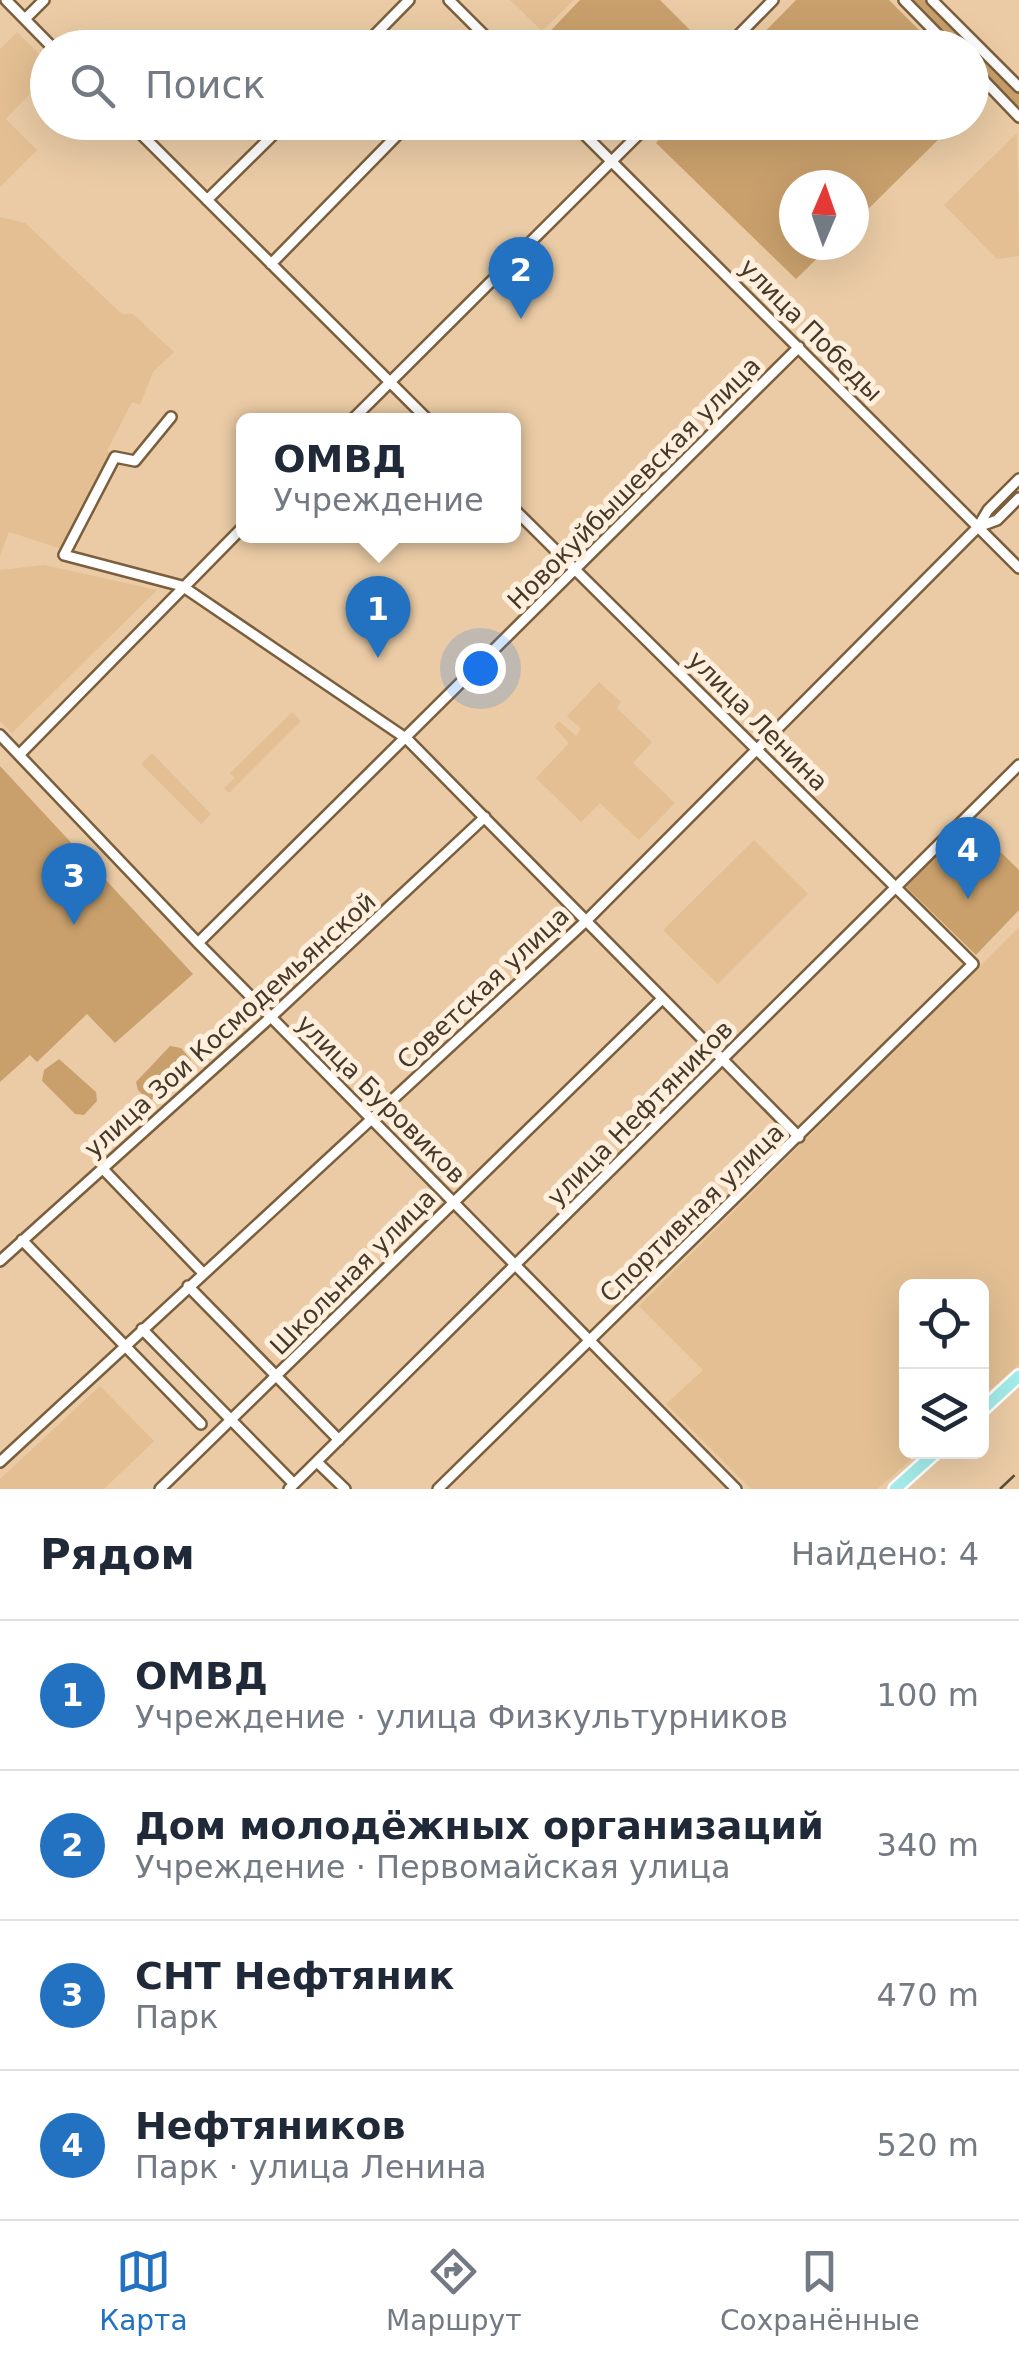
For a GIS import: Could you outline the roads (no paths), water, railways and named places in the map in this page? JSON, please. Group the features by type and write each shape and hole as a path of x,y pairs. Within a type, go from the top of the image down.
{"main road":[{"path":"989,1404 1019,1376"},
{"path":"895,1489 928,1459"}],"street":[{"path":"6,0 36,30"},
{"path":"25,19 44,0"},
{"path":"380,30 410,0"},
{"path":"450,0 477,30"},
{"path":"744,30 773,0"},
{"path":"904,0 933,30"},
{"path":"932,0 962,30"},
{"path":"989,58 1019,88 1006,102"},
{"path":"989,85 1019,117"},
{"path":"147,140 421,413"},
{"path":"207,200 268,140"},
{"path":"271,264 392,140"},
{"name":"улица Победы","path":"590,140 1019,568"},
{"path":"359,413 633,140"},
{"name":"Новокуйбышевская улица","path":"198,943 799,347"},
{"path":"171,418 134,461 114,457 64,556 182,586 406,739 799,1136"},
{"name":"Советская улица","path":"0,1462 586,920 978,527 988,510 1019,479"},
{"name":"Советская улица","path":"978,527 997,520 1019,498"},
{"name":"улица Ленина","path":"521,516 973,964"},
{"path":"20,754 236,534"},
{"name":"улица Буровиков","path":"0,735 198,943 734,1488"},
{"name":"улица Нефтяников","path":"291,1487 1019,765"},
{"name":"улица Зои Космодемьянской","path":"0,1260 272,1017 485,817"},
{"name":"Спортивная улица","path":"438,1489 973,964"},
{"name":"Школьная улица","path":"160,1489 662,999"},
{"path":"102,1168 203,1273"},
{"path":"22,1240 201,1424"},
{"path":"188,1286 339,1440"},
{"path":"142,1328 291,1487"},
{"path":"317,1462 345,1489"}],"railway":[{"path":"1000,1489 1019,1471"}],"place":[{"name":"Дом молодёжных организаций","path":"521,319"},
{"name":"ОМВД","path":"378,658"},
{"name":"Нефтяников","path":"968,899"},
{"name":"СНТ Нефтяник","path":"74,925"}]}
